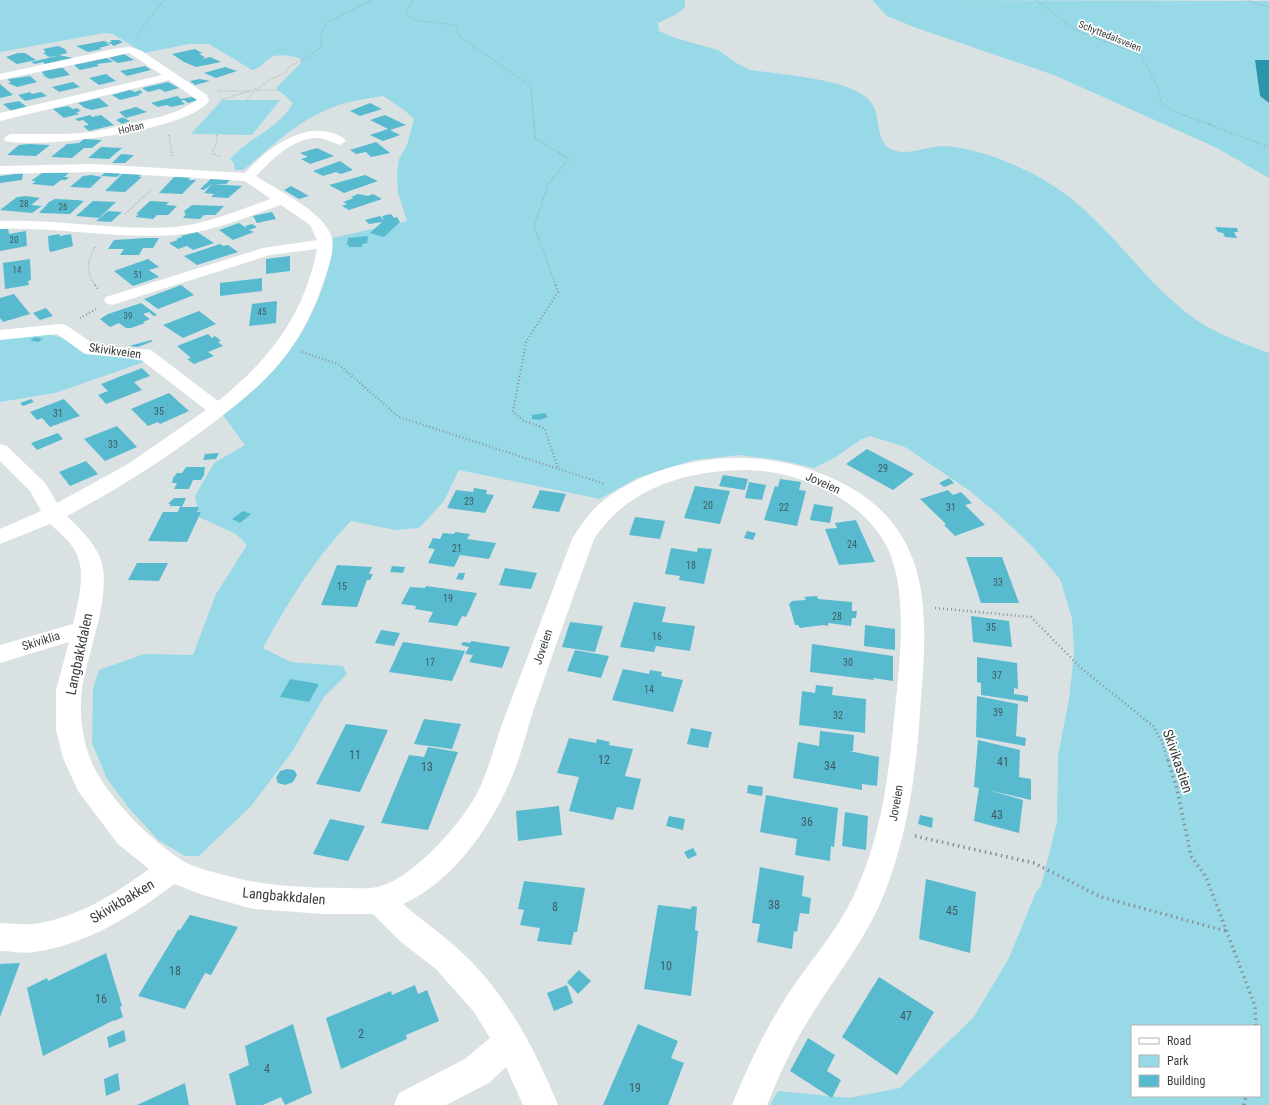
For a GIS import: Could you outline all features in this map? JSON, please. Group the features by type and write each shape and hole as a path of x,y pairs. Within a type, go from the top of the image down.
{"street":[{"path":"0,77 118,51 130,50 194,90 203,98 204,101 201,106 192,110"},
{"path":"0,117 171,76"},
{"path":"26,110 41,128"},
{"name":"Holtan","path":"5,142 41,128 71,138 98,135 176,116 192,110"},
{"name":"Holtan","path":"0,125 8,134 5,142"},
{"path":"248,177 275,153 295,139 317,134 340,141"},
{"path":"0,170 42,167 170,172 248,177 282,200 305,213 317,223 323,234 324,244 311,294 284,346 264,370 218,410 166,448 121,477 53,514 0,537"},
{"path":"0,225 107,230 162,231 190,229 282,200"},
{"path":"112,300 268,251 324,244"},
{"path":"0,335 60,329"},
{"name":"Skivikveien","path":"60,329 91,350 144,354 218,410"},
{"path":"0,450 38,488 53,514"},
{"name":"Joveien","path":"379,901 408,888 431,871 464,835 485,805 502,769 515,724 582,539 591,523 625,493 653,480 687,470 725,464 747,463 776,466 824,482 860,503 883,524 891,534 900,550 905,566 911,606 910,683 902,768 891,830 880,865 864,906 848,934 814,982 787,1025 749,1105"},
{"name":"Langbakkdalen","path":"53,514 78,539 89,557 92,581 90,603 82,630 69,690 69,730 76,758 88,783 103,805 128,835 172,869 203,882 253,896 379,901"},
{"name":"Skiviklia","path":"0,654 82,630"},
{"name":"Skivikbakken","path":"0,937 32,938 68,931 105,915 146,889 172,869"},
{"path":"379,901 412,932 452,964 485,1001 511,1041 541,1105"},
{"path":"411,1105 477,1071 511,1041"}],"path":[{"path":"130,50 139,32 150,20 164,0"},
{"path":"192,110 254,90 269,80 285,73 290,66 309,56 322,46 320,34 322,29 331,20 347,10 372,0"},
{"path":"413,0 405,15 412,20 447,22 455,25 460,36 531,86 535,138 569,159 549,183 534,226 558,292 526,342 513,412 524,421 542,427 545,430 558,468"},
{"name":"Schyttedalsveien","path":"1036,0 1044,10 1063,20 1067,25 1075,30 1141,55 1145,59 1147,68 1159,88 1161,102 1175,112 1269,147"},
{"path":"1246,0 1269,7"},
{"path":"194,90 280,90"},
{"path":"247,100 254,90"},
{"path":"170,172 172,153 169,138 170,129 176,116"},
{"path":"60,329 112,300"},
{"path":"284,346 338,364 399,417 432,429 558,468 610,486 625,493"},
{"name":"Skivikastien","path":"911,606 1010,614 1031,618 1081,668 1153,726 1161,740 1177,789 1191,856 1206,877 1227,931 1255,1006 1256,1025"},
{"path":"891,830 1034,863 1101,897 1227,931"}],"green space":[{"path":"0,0 685,0 685,7 675,15 658,23 659,31 675,38 718,50 738,64 751,70 827,81 842,85 855,91 866,97 872,104 883,142 888,147 896,151 908,152 940,146 961,148 993,156 1024,169 1053,185 1081,207 1110,235 1167,296 1191,316 1223,335 1269,353 1269,1105 770,1105 778,1091 849,1098 900,1088 973,1018 1009,958 1036,892 1041,886 1057,822 1058,756 1069,699 1074,653 1072,618 1060,579 1031,545 970,491 905,447 870,436 860,440 836,457 814,468 780,460 739,455 694,460 637,478 600,499 459,470 444,501 419,528 395,530 351,521 314,565 282,614 263,648 291,662 343,666 347,674 324,697 292,752 251,806 199,856 185,856 158,840 129,808 107,779 92,743 93,689 99,670 144,654 193,655 216,594 247,545 236,534 199,517 195,496 214,463 245,445 223,415 257,387 273,371 299,337 319,298 327,272 333,238 407,221 398,193 397,175 399,159 407,145 414,119 404,110 383,96 347,103 326,110 305,121 286,134 243,170 235,170 234,163 230,159 280,119 293,103 276,88 301,63 301,59 281,55 273,56 256,69 252,70 209,44 189,44 144,53 113,34 105,33 0,52"},
{"path":"872,0 1269,1 1269,60 1255,60 1260,96 1269,103 1269,178 1217,148 1054,75 914,27 887,16"},
{"path":"222,100 280,100 252,135 191,134"},
{"path":"48,334 139,357 147,361 55,393 0,402 0,338"}],"shaded area":[{"path":"1255,60 1269,60 1269,103 1260,96"}],"building":[{"path":"110,40 119,40 123,42 114,46 108,42 112,42"},
{"path":"103,41 108,42 106,42 110,45 99,48 102,49 88,52 76,46"},
{"path":"58,46 65,49 67,53 59,55 73,58 45,64 43,62 35,64 31,62 57,56 49,57 43,53 46,52 43,49"},
{"path":"195,49 202,53 199,54 205,57 202,59 210,57 221,62 196,67 184,62 172,54"},
{"path":"18,53 25,53 36,60 17,64 6,57"},
{"path":"124,54 134,60 118,63 109,58"},
{"path":"107,58 113,62 97,64 99,66 80,70 74,65"},
{"path":"145,66 151,70 127,76 120,71"},
{"path":"225,67 237,71 216,78 204,73"},
{"path":"63,68 70,75 50,79 42,75 45,75 42,73 44,71"},
{"path":"106,74 116,81 99,85 89,78"},
{"path":"30,76 37,82 17,87 8,83 11,82 8,80 9,79"},
{"path":"200,79 210,81 195,85 190,81"},
{"path":"73,82 80,87 59,92 52,87"},
{"path":"168,82 179,88 165,92 160,89 148,92 142,88"},
{"path":"0,84 13,95 0,98"},
{"path":"130,90 135,92 140,90 143,93 120,100 112,95"},
{"path":"30,92 32,94 41,92 47,96 25,101 18,95"},
{"path":"177,96 181,99 192,97 198,100 188,103 184,100 181,101 185,104 171,107 167,105 158,107 151,103"},
{"path":"99,98 109,106 92,110 85,108 78,103"},
{"path":"19,101 27,107 11,111 3,104"},
{"path":"370,103 382,109 360,116 350,111"},
{"path":"68,106 73,109 77,108 81,111 76,112 79,114 64,118 53,109"},
{"path":"136,107 147,112 126,118 119,112"},
{"path":"90,115 92,117 101,115 114,125 89,131 83,126 89,125 83,120 78,121 75,119"},
{"path":"385,115 406,125 390,130 400,135 383,141 370,135 388,129 370,120"},
{"path":"123,117 130,121 122,124 116,120"},
{"path":"84,139 102,140 92,148 84,148 72,158 51,157 67,144 79,143"},
{"path":"376,142 390,153 371,157 366,152 356,154 350,150"},
{"path":"19,145 50,145 36,156 7,155"},
{"path":"101,147 122,148 109,159 88,158"},
{"path":"317,148 334,156 310,164 301,159 308,157 300,153"},
{"path":"121,154 134,155 125,163 112,163"},
{"path":"340,161 353,170 341,174 336,172 323,176 313,171"},
{"path":"106,172 122,173 117,177 101,176"},
{"path":"124,172 143,173 139,177 142,177 125,192 105,191"},
{"path":"23,173 22,180 0,183 0,176"},
{"path":"42,173 69,173 64,177 69,177 66,180 61,180 53,186 32,184 36,181 31,181"},
{"path":"91,175 102,177 90,188 70,187 83,176"},
{"path":"365,175 378,181 344,193 329,185"},
{"path":"175,176 192,176 188,180 196,180 182,194 159,193"},
{"path":"212,178 231,179 226,184 212,184 204,190 200,189"},
{"path":"212,184 242,186 228,198 211,197 214,194 204,193"},
{"path":"291,186 309,196 299,199 284,190"},
{"path":"358,194 368,196 373,194 382,199 349,210 342,206 347,204 343,202 354,198 351,197"},
{"path":"26,196 40,198 31,205 42,206 32,213 0,210 17,197"},
{"path":"55,199 84,201 70,214 39,213 49,202"},
{"path":"93,201 116,202 99,218 76,216"},
{"path":"150,201 169,202 166,205 177,206 168,215 157,215 153,219 135,217 139,214 136,214"},
{"path":"192,205 224,206 215,215 204,215 200,219 183,218 186,212 183,212"},
{"path":"108,211 122,212 111,222 96,221"},
{"path":"272,212 276,219 257,223 253,216"},
{"path":"391,214 394,218 397,217 400,222 384,237 370,233 382,222 369,224 365,220 380,216 384,221 382,216"},
{"path":"239,223 248,229 245,226 252,224 257,227 249,230 254,232 233,240 219,230"},
{"path":"1215,227 1237,228 1238,232 1234,232 1237,238 1225,237 1223,233 1218,232"},
{"path":"8,228 9,234 26,231 27,246 0,251 0,229"},
{"path":"197,232 214,243 193,250 187,246 178,249 169,243 178,240 176,239 182,237 181,236"},
{"path":"59,234 60,236 71,234 73,246 51,252 49,250 48,236"},
{"path":"368,236 367,243 362,244 362,247 349,247 349,245 347,245 348,238"},
{"path":"159,238 153,248 143,248 139,255 120,255 124,249 108,249 114,240"},
{"path":"220,244 223,246 228,245 238,252 197,265 184,256"},
{"path":"290,256 290,271 266,274 266,259"},
{"path":"30,259 31,280 28,281 29,285 5,289 3,263"},
{"path":"148,259 159,267 149,270 159,277 133,286 114,271"},
{"path":"262,278 262,291 220,296 220,283"},
{"path":"181,285 194,295 158,309 144,299"},
{"path":"14,294 30,314 3,322 0,318 0,298"},
{"path":"277,301 276,323 249,326 252,304"},
{"path":"141,303 157,315 154,316 149,312 143,314 150,319 143,322 145,323 131,328 126,328 119,323 110,327 100,319 108,314"},
{"path":"46,308 53,316 40,320 33,313"},
{"path":"199,311 216,324 183,338 163,325"},
{"path":"208,334 212,338 215,336 221,341 218,342 223,346 208,352 214,356 194,364 187,359 191,358 177,346"},
{"path":"35,337 43,339 38,342 30,340"},
{"path":"151,340 153,341 138,347 129,346"},
{"path":"142,368 150,376 134,382 142,390 106,404 98,395 108,391 101,384"},
{"path":"169,393 189,411 160,424 158,422 148,426 131,409"},
{"path":"31,399 34,402 23,406 20,403"},
{"path":"64,399 80,416 50,427 42,418 37,420 30,412"},
{"path":"545,413 548,417 540,420 532,419 532,415"},
{"path":"117,426 137,447 105,461 84,439"},
{"path":"58,433 63,439 37,450 31,443"},
{"path":"867,449 914,474 893,490 846,464"},
{"path":"219,453 216,459 203,460 205,454"},
{"path":"86,461 98,474 70,486 59,472"},
{"path":"186,467 205,467 204,475 201,480 193,480 189,489 174,489 177,483 172,483 173,478 177,473 182,473"},
{"path":"723,475 748,479 745,490 719,486"},
{"path":"949,478 954,483 944,487 939,483"},
{"path":"780,479 801,482 799,490 806,491 797,526 764,520 775,486 778,487"},
{"path":"749,482 766,485 762,500 745,498"},
{"path":"695,486 730,491 720,524 684,518"},
{"path":"474,488 487,490 486,494 494,495 485,513 447,508 456,490 473,492"},
{"path":"540,490 566,494 559,512 532,508"},
{"path":"948,490 953,495 961,492 972,503 965,505 985,525 955,536 944,525 946,524 920,499"},
{"path":"174,498 186,498 182,507 199,507 197,512 201,512 187,542 148,541 163,512 178,512 180,506 169,506 171,504 168,504"},
{"path":"814,504 833,507 830,523 810,520"},
{"path":"243,511 251,514 240,523 232,519"},
{"path":"635,517 665,521 660,539 629,535"},
{"path":"856,520 875,562 839,565 825,529 837,528 835,523"},
{"path":"747,531 756,533 753,540 744,538"},
{"path":"455,532 470,534 467,539 496,543 489,559 460,555 454,567 428,563 435,549 428,548 433,538 440,539 443,533 454,534"},
{"path":"671,548 697,552 698,548 712,549 704,584 679,580 680,576 665,574"},
{"path":"966,557 1002,557 1019,603 981,603"},
{"path":"137,563 168,563 159,581 128,580"},
{"path":"337,565 372,567 369,574 373,574 370,580 367,580 357,607 321,605"},
{"path":"392,566 405,567 403,573 390,572"},
{"path":"505,568 537,573 531,589 499,585"},
{"path":"459,573 465,573 463,580 456,579"},
{"path":"426,586 477,593 466,617 462,616 457,626 428,622 433,612 415,609 416,606 401,604 410,587 425,588"},
{"path":"817,596 818,599 852,602 852,611 857,611 856,618 852,618 851,626 828,623 828,626 823,625 800,628 798,625 795,625 789,604 792,601 806,600 804,597"},
{"path":"634,602 666,607 662,622 695,626 690,651 656,646 654,652 620,647"},
{"path":"971,616 1009,621 1012,647 973,642"},
{"path":"570,622 603,626 595,652 562,647"},
{"path":"865,625 895,629 895,650 864,646"},
{"path":"381,630 400,633 394,646 375,643"},
{"path":"471,641 510,647 502,668 469,662 473,655 465,654 469,647 461,645 463,642 470,643"},
{"path":"403,642 465,651 452,681 389,672"},
{"path":"812,644 893,656 893,681 810,672"},
{"path":"575,650 609,656 601,678 567,671"},
{"path":"977,657 1017,663 1018,689 1014,688 1014,694 1028,696 1028,702 981,695 981,683 977,682"},
{"path":"623,669 649,674 650,670 662,672 661,676 683,680 673,712 612,700"},
{"path":"290,679 319,684 309,702 280,697"},
{"path":"816,685 833,687 832,695 866,699 865,733 799,725 802,691 815,693"},
{"path":"977,696 1018,704 1016,736 1026,738 1025,746 976,737"},
{"path":"424,719 461,724 452,749 414,744"},
{"path":"346,724 388,730 360,792 316,784"},
{"path":"691,728 712,732 708,748 687,744"},
{"path":"820,731 854,735 853,751 849,751 879,757 877,786 862,784 862,790 793,778 798,742 819,746"},
{"path":"569,738 596,743 597,739 610,742 609,745 633,749 625,776 641,779 633,810 617,807 613,820 569,811 579,777 557,773"},
{"path":"978,740 1020,750 1019,777 1031,779 1031,800 988,790 1023,800 1019,833 974,821 979,788 974,787"},
{"path":"428,747 458,752 428,830 381,823 409,755 424,757"},
{"path":"287,769 294,770 297,775 293,782 285,785 278,783 276,778 280,771"},
{"path":"748,785 763,787 762,796 747,793"},
{"path":"766,795 838,808 834,847 831,846 830,861 795,855 797,839 760,832"},
{"path":"559,806 562,835 518,841 516,811"},
{"path":"845,812 868,816 866,850 842,846"},
{"path":"920,815 933,818 932,828 918,824"},
{"path":"669,816 685,819 683,830 666,826"},
{"path":"330,819 365,826 348,861 313,854"},
{"path":"693,848 697,855 688,859 684,852"},
{"path":"760,867 804,876 802,896 811,898 809,914 800,913 797,932 794,931 792,949 757,942 760,924 752,923"},
{"path":"926,879 976,892 970,953 919,939"},
{"path":"524,881 585,888 577,932 574,932 571,945 537,941 540,928 520,925 524,910 518,909"},
{"path":"658,905 691,909 692,906 697,907 695,930 698,931 691,996 644,989"},
{"path":"190,915 238,927 211,975 205,973 185,1009 138,996 178,930 180,930"},
{"path":"106,953 122,1006 120,1007 123,1017 114,1020 43,1056 27,988 47,978 48,981"},
{"path":"20,963 0,1017 0,964"},
{"path":"579,970 591,981 578,994 567,982"},
{"path":"879,977 934,1012 897,1075 842,1037"},
{"path":"415,985 418,994 427,990 439,1021 406,1035 407,1039 341,1069 326,1018 391,991 392,995"},
{"path":"567,985 573,1003 554,1011 547,993"},
{"path":"293,1024 312,1093 285,1105 281,1097 263,1105 236,1105 229,1074 249,1065 245,1046"},
{"path":"638,1024 678,1041 671,1058 684,1063 668,1105 603,1105"},
{"path":"124,1030 126,1041 109,1048 107,1037"},
{"path":"808,1038 835,1055 827,1071 841,1080 832,1098 790,1071"},
{"path":"118,1073 120,1090 106,1096 104,1079"},
{"path":"185,1083 189,1105 137,1105"}]}
